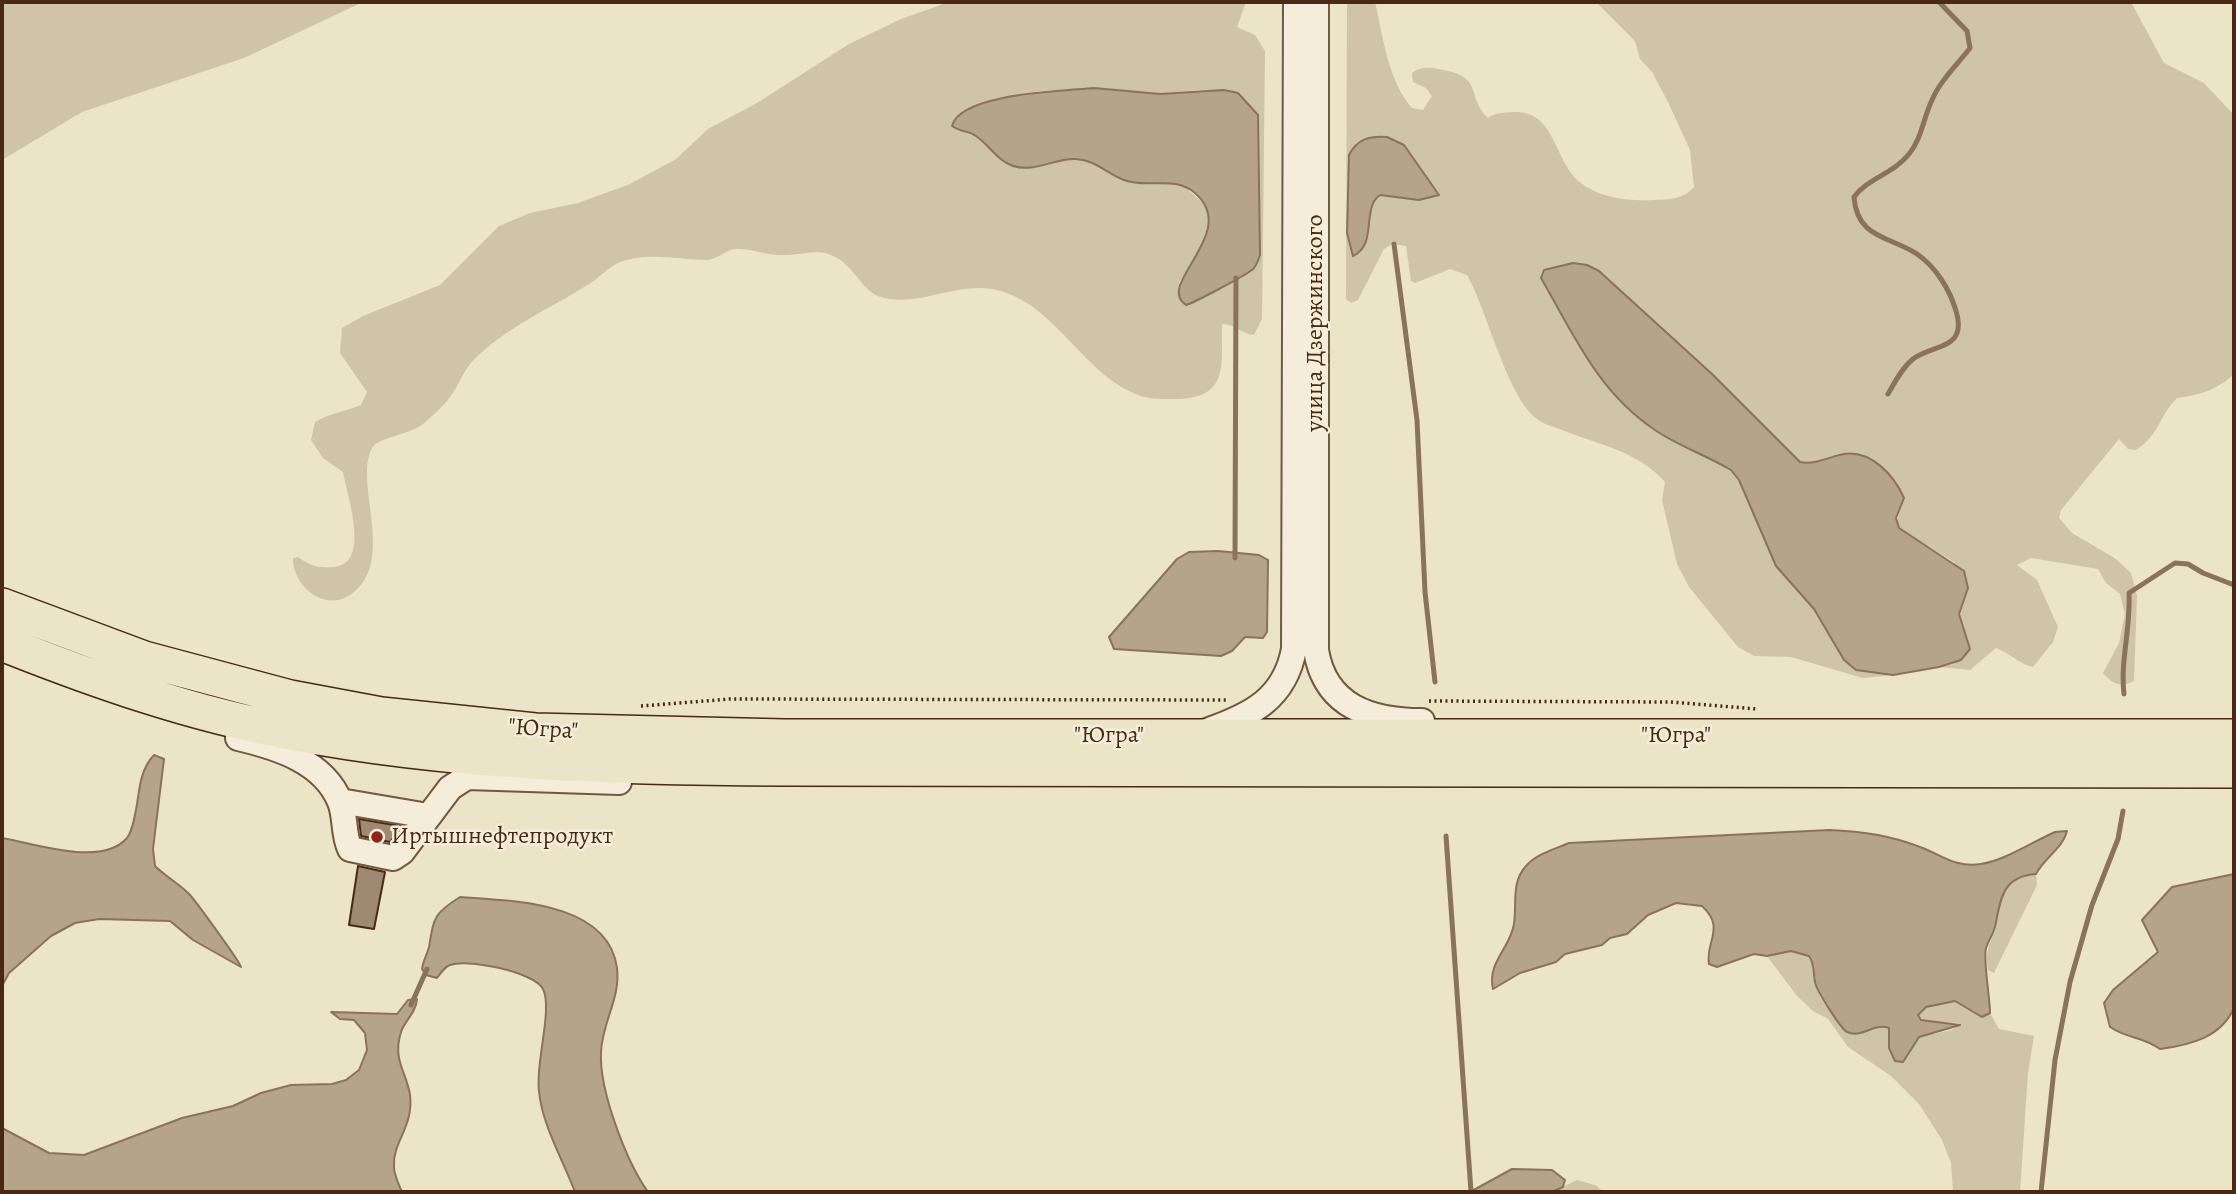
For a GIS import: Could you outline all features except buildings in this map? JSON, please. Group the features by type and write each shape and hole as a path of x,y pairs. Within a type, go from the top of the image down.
{"highway":[{"name":"\"Югра\"","path":"2,606 144,659 290,698 381,715 573,732 784,737 2234,737"},
{"name":"\"Югра\"","path":"2,643 124,688 288,732 460,757 626,767 2234,770"}],"street":[{"name":"улица Дзержинского","path":"1296,2 1305,644"},
{"name":"улица Дзержинского","path":"1305,644 1316,2"},
{"path":"573,732 699,721 1236,710 1265,704 1281,686 1291,663 1305,644 1318,661 1327,680 1345,700 1366,714 1416,736"},
{"path":"2,660 113,701 276,747 327,781 340,802 350,849 399,857 450,788 459,780 476,776 614,782 1004,783 1224,767"},
{"path":"1196,735 1236,710"},
{"path":"1366,714 1399,720 1614,721 1867,736"},
{"path":"340,802 428,816"}],"path":[{"path":"637,707 730,699 1236,710"}],"shaded area":[{"path":"2,2 363,2 244,58 82,112 2,160"},
{"path":"949,2 1246,2 1237,27 1255,35 1265,51 1262,319 1254,335 1222,324 1221,364 1215,385 1195,397 1165,399 1141,396 1120,386 1102,372 1051,322 1014,296 978,288 911,299 884,298 868,290 844,263 825,253 780,255 736,249 707,260 651,257 629,259 615,265 498,339 470,364 447,401 423,424 375,444 368,463 367,482 373,544 371,564 364,581 350,595 340,600 320,598 303,586 294,568 293,558 298,557 318,567 333,567 345,563 352,555 354,542 352,512 343,472 323,458 311,440 315,422 361,405 367,392 340,353 342,328 363,316 440,285 499,226 530,213 578,203 630,184 676,159 708,129 757,103 849,44 901,19","holes":["1094,88 1160,94 1199,90 1258,115 1260,255 1251,269 1206,297 1179,283 1208,235 1210,222 1206,206 1182,184 1123,180 1091,162 1075,159 1022,168 1011,166 977,137 958,130 981,104 1039,91"]},
{"path":"1347,2 1375,2 1392,72 1412,108 1423,110 1432,96 1426,88 1413,82 1412,73 1427,68 1453,72 1469,82 1481,110 1488,118 1514,112 1538,119 1547,128 1572,174 1581,183 1598,193 1626,199 1671,199 1690,191 1694,187 1690,150 1652,72 1640,59 1635,41 1596,2 2131,2 2164,63 2204,83 2234,115 2234,374 2208,391 2177,398 2155,431 2136,450 2128,449 2119,439 2061,510 2059,518 2072,533 2116,559 2131,573 2137,596 2134,681 2125,684 2113,682 2103,673 2119,643 2125,614 2120,594 2106,583 2098,569 2031,558 2017,565 2037,580 2058,627 2053,642 2033,667 1996,648 1970,670 1939,667 1954,664 1968,639 1960,614 1965,599 1954,562 1899,528 1900,491 1893,478 1879,466 1851,457 1800,462 1712,374 1599,271 1573,263 1544,270 1542,278 1577,343 1619,401 1637,418 1658,432 1731,470 1739,480 1776,566 1814,609 1837,649 1856,670 1893,675 1863,678 1791,657 1754,656 1738,647 1689,587 1677,564 1662,500 1665,482 1654,471 1630,456 1545,424 1526,408 1507,374 1467,275 1450,269 1415,283 1411,281 1406,246 1392,244 1384,249 1358,300 1351,303 1346,299","holes":["1357,143 1421,173 1436,191 1419,200 1380,194 1371,206 1370,226 1349,155"]},
{"path":"1094,88 1160,94 1224,90 1238,93 1258,115 1260,255 1252,270 1186,305 1179,296 1180,284 1204,240 1208,224 1207,208 1195,193 1170,183 1124,180 1083,160 1068,159 1029,168 1013,166 976,136 952,126 959,115 993,100"},
{"path":"1387,137 1404,145 1439,195 1419,200 1380,195 1371,208 1365,244 1361,251 1353,256 1347,233 1349,155 1356,145 1364,140"},
{"path":"1573,263 1587,265 1599,271 1712,374 1800,462 1854,454 1872,460 1888,473 1904,498 1896,518 1899,528 1964,571 1968,588 1959,614 1970,649 1961,660 1893,675 1856,670 1844,660 1814,609 1776,566 1739,480 1731,470 1664,436 1635,415 1589,361 1541,278 1544,270"},
{"path":"1218,551 1259,555 1268,560 1267,632 1263,638 1245,637 1232,651 1221,656 1114,649 1109,637 1177,559 1189,552"},
{"path":"154,755 164,759 153,849 155,866 190,895 241,967 193,940 170,921 99,919 75,923 51,936 9,973 2,986 2,838 66,851 100,851 115,847 126,839 130,832 142,778"},
{"path":"1829,830 1886,837 1956,862 1972,865 2000,859 2055,832 2067,831 2062,842 2036,874 2017,879 2003,895 1985,954 1990,1013 1982,1017 1955,1001 1926,1007 1918,1015 1921,1020 1960,1025 1919,1037 1903,1062 1895,1061 1889,1048 1889,1028 1878,1027 1852,1034 1840,1024 1816,986 1809,956 1791,951 1767,956 1754,954 1717,967 1709,964 1713,921 1702,906 1676,903 1648,915 1627,934 1610,938 1602,945 1565,954 1556,962 1520,973 1493,989 1493,971 1512,933 1518,879 1530,862 1546,852 1569,843"},
{"path":"2036,874 2037,885 1994,973 1988,970 1988,952 2004,891 2014,879"},
{"path":"2234,874 2234,1008 2228,1018 2204,1038 2160,1049 2110,1027 2104,1003 2113,990 2158,952 2142,920 2172,887"},
{"path":"460,897 505,900 554,909 577,917 596,929 610,946 618,979 602,1041 604,1086 623,1144 648,1192 575,1192 541,1104 538,1080 546,998 537,983 514,972 468,963 448,966 437,978 426,975 422,969 436,918 444,908"},
{"path":"1791,951 1810,956 1820,997 1848,1033 1883,1025 1889,1028 1890,1048 1895,1061 1903,1061 1919,1037 1952,1030 1960,1023 1925,1021 1918,1015 1926,1007 1955,1001 1979,1015 1990,1013 1999,1029 2034,1036 2028,1073 2020,1192 1953,1192 1951,1163 1942,1140 1919,1104 1891,1076 1848,1047 1828,1019 1813,1011 1797,996 1767,956"},
{"path":"417,999 415,1008 403,1028 398,1051 410,1095 409,1116 394,1158 395,1173 402,1192 2,1192 2,1128 49,1153 84,1155 182,1118 233,1106 261,1093 291,1085 332,1084 346,1080 359,1070 367,1050 365,1033 354,1020 340,1019 331,1012 397,1014 408,1000"},
{"path":"1512,1169 1552,1170 1565,1180 1563,1187 1552,1192 1470,1192"},
{"path":"1577,1180 1595,1185 1604,1192 1552,1192"}],"waterway":[{"path":"1888,394 1913,359 1947,344 1957,333 1956,311 1936,272 1917,254 1868,229 1856,211 1854,197 1909,154 1917,141 1935,93 1970,48 1967,31 1939,2"},
{"path":"1394,244 1417,420 1425,592 1435,682"},
{"path":"1235,558 1236,278"},
{"path":"2124,694 2123,669 2129,593 2175,563 2188,564 2234,585"},
{"path":"2041,1192 2055,1060 2070,982 2092,905 2118,839 2123,811"},
{"path":"1446,836 1471,1192"},
{"path":"411,1005 427,969"}],"place":[{"name":"Иртышнефтепродукт","path":"377,837"}]}
